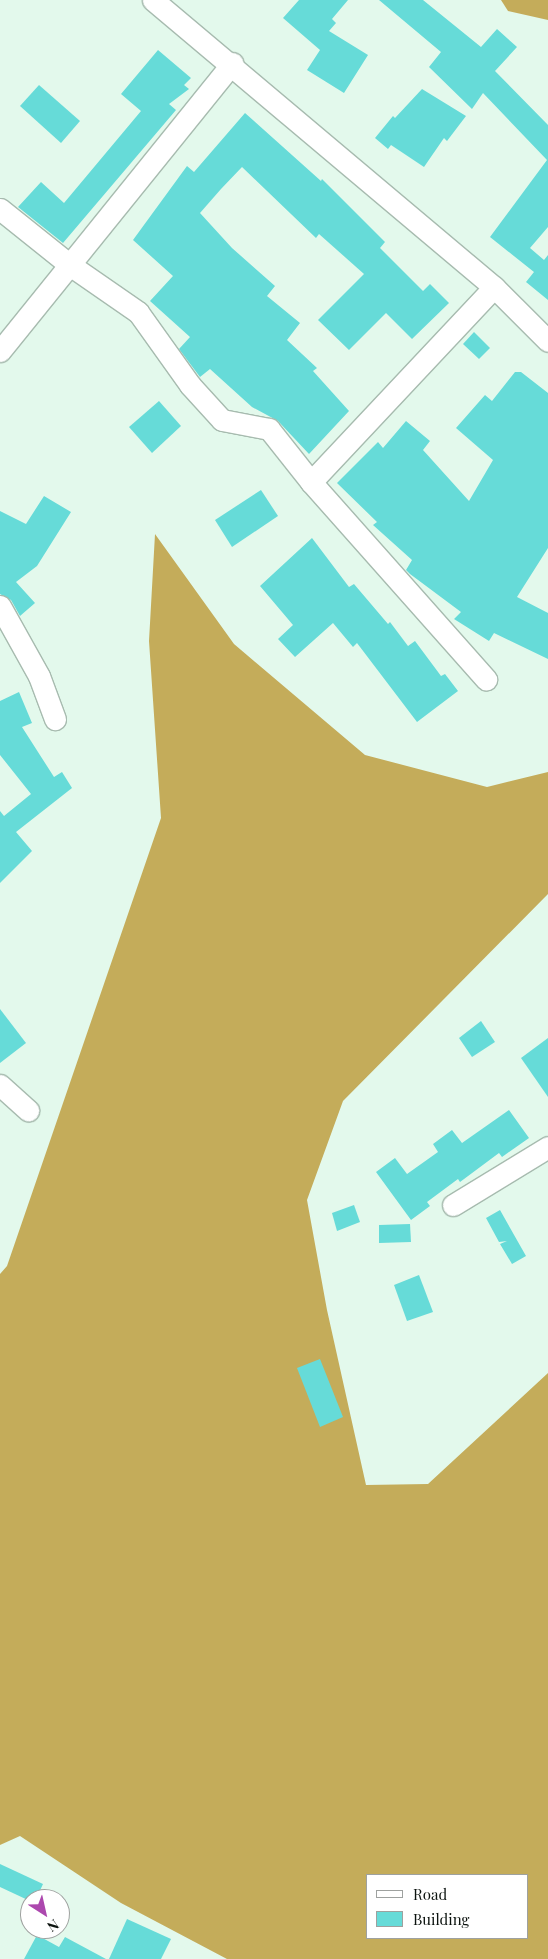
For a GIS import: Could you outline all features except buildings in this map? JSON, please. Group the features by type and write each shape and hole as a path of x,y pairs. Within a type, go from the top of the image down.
{"street":[{"path":"153,0 232,63 494,287 548,341"},
{"path":"0,351 232,63"},
{"path":"0,209 70,265 138,312 190,385 222,420 269,429 311,482 486,679"},
{"path":"311,482 494,287"},
{"path":"0,606 39,676 55,719"},
{"path":"0,1085 28,1110"},
{"path":"453,1205 548,1147"}],"shaded area":[{"path":"501,0 548,0 548,20 508,11"},
{"path":"155,534 234,644 365,755 487,787 548,772 548,894 343,1101 307,1200 327,1310 366,1485 428,1484 548,1373 548,1959 227,1959 121,1903 20,1836 0,1845 0,1274 7,1266 161,818 149,641"}]}
